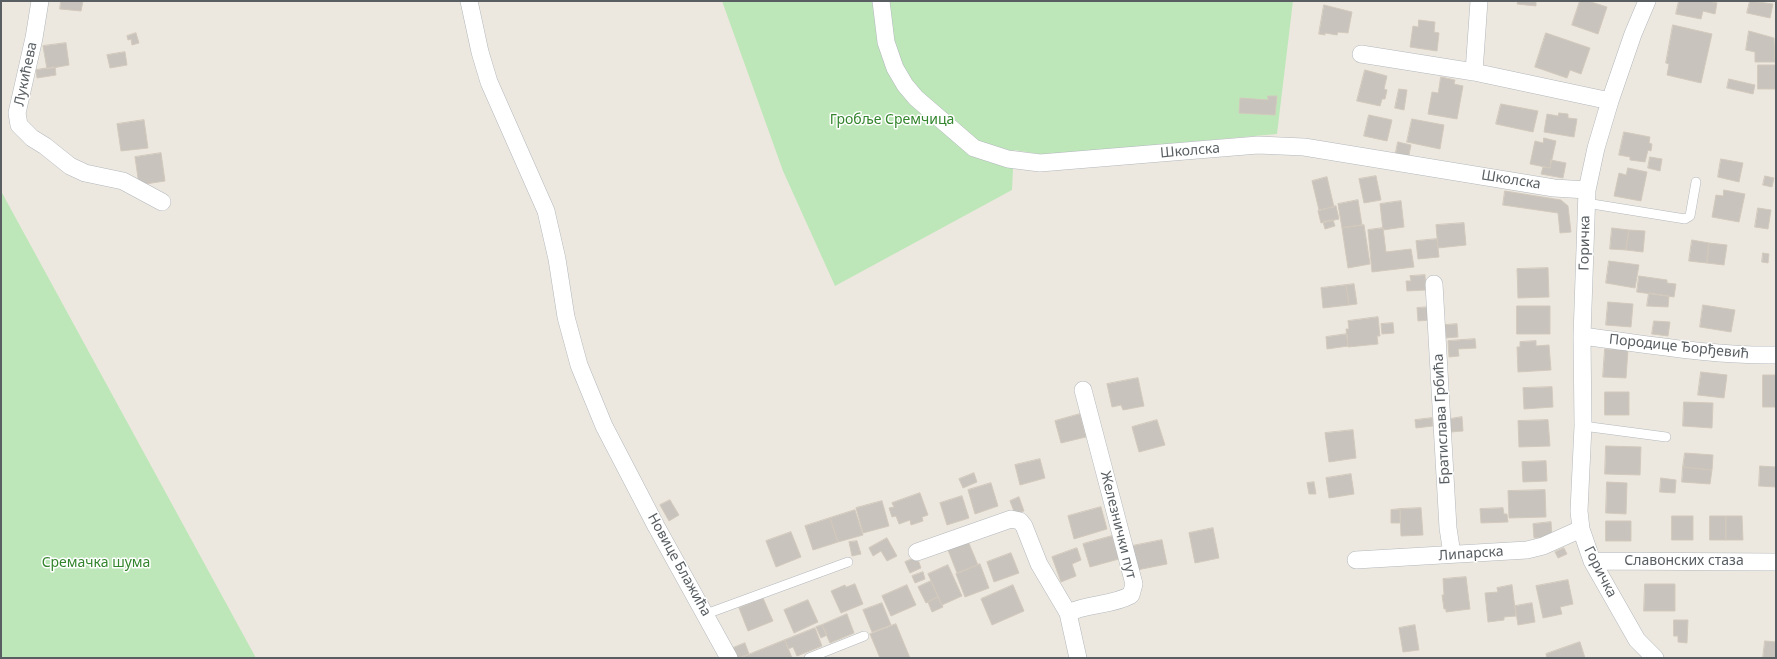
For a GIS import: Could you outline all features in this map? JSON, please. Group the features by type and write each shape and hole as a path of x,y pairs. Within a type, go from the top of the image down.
{"street":[{"name":"Лукићева","path":"40,1 34,38 17,113 19,125 32,138 45,146 70,166 84,173 123,181 162,202"},
{"name":"Новице Блажића","path":"469,1 480,52 489,82 546,210 557,259 566,316 579,366 604,426 656,526 730,658"},
{"name":"Школска","path":"881,1 886,42 895,68 905,85 916,98 974,148 1008,159 1040,163 1258,145 1304,147 1554,188 1586,197"},
{"path":"1474,72 1479,1"},
{"name":"Горичка","path":"1647,1 1633,34 1610,101 1596,148 1586,197 1582,336 1583,426 1579,511 1581,529 1592,561 1637,640 1655,658"},
{"path":"1361,54 1474,72 1610,101"},
{"name":"Братислава Грбића","path":"1434,284 1448,528 1452,554"},
{"name":"Породице Ђорђевић","path":"1582,336 1712,352 1754,356 1776,355"},
{"name":"Железнички пут","path":"1068,612 1081,607 1122,600 1131,596 1134,584 1083,390"},
{"path":"917,552 1011,519 1020,521 1024,526 1040,564 1068,612 1078,658"},
{"name":"Липарска","path":"1356,560 1527,550 1543,546 1581,529"},
{"name":"Славонских стаза","path":"1592,561 1776,562"}],"lane":[{"name":"Горичка","path":"1586,197 1685,219 1690,216 1696,182"},
{"path":"1583,426 1666,437"},
{"path":"706,614 848,562"},
{"path":"809,658 864,636"}],"green space":[{"name":"Гробље Сремчица","path":"722,1 1293,1 1277,134 1045,155 1014,150 1012,190 835,286 783,171"},
{"name":"Сремачка шума","path":"1,191 256,658 1,658"}],"building":[{"path":"61,1 83,1 81,11 60,9"},
{"path":"1518,1 1536,1 1536,6 1517,4"},
{"path":"1580,1 1588,1 1607,7 1598,34 1572,25"},
{"path":"1679,1 1708,1 1717,3 1715,14 1703,11 1701,19 1676,14"},
{"path":"1750,1 1773,4 1770,18 1747,13"},
{"path":"1324,5 1352,12 1348,33 1338,32 1337,35 1325,33 1325,35 1319,34"},
{"path":"1419,20 1435,22 1434,32 1439,33 1437,51 1410,47 1413,26 1418,27"},
{"path":"1673,25 1712,34 1701,83 1667,75 1669,64 1666,63"},
{"path":"1749,31 1774,38 1775,62 1755,62 1755,52 1746,50"},
{"path":"136,33 139,43 132,45 131,39 128,40 127,36"},
{"path":"1546,33 1590,48 1581,74 1570,70 1567,78 1535,67"},
{"path":"66,43 69,65 47,69 43,46"},
{"path":"125,52 127,65 110,68 107,55"},
{"path":"1758,65 1776,65 1776,89 1758,89"},
{"path":"55,67 56,75 37,78 36,70"},
{"path":"1365,70 1387,76 1384,89 1387,90 1385,99 1382,99 1380,106 1357,101"},
{"path":"1441,77 1455,80 1454,84 1463,86 1457,119 1428,114 1432,92 1438,93"},
{"path":"1729,79 1755,85 1753,94 1727,88"},
{"path":"1399,89 1407,90 1404,110 1395,108"},
{"path":"1268,96 1277,96 1275,115 1239,113 1240,98 1268,100"},
{"path":"1501,104 1538,111 1533,132 1496,124"},
{"path":"1559,113 1568,114 1568,118 1577,119 1574,137 1544,132 1547,114 1558,116"},
{"path":"1369,115 1392,120 1387,141 1364,136"},
{"path":"1412,119 1444,125 1440,149 1407,142"},
{"path":"144,120 148,148 121,151 117,124"},
{"path":"1624,132 1650,137 1649,143 1652,144 1651,151 1648,150 1645,162 1630,160 1630,157 1619,155"},
{"path":"1544,138 1556,141 1550,168 1530,164 1535,141 1543,143"},
{"path":"1398,142 1411,145 1408,160 1395,157"},
{"path":"161,153 165,181 139,185 135,157"},
{"path":"1650,157 1662,159 1660,171 1648,168"},
{"path":"1721,159 1743,163 1739,182 1718,177"},
{"path":"1551,160 1566,163 1563,178 1541,174 1543,167 1550,168"},
{"path":"1628,168 1647,172 1641,201 1614,196 1619,173 1626,175"},
{"path":"1376,176 1381,200 1364,203 1359,179"},
{"path":"1765,176 1774,178 1772,187 1763,185"},
{"path":"1327,177 1334,207 1319,210 1312,181"},
{"path":"1724,190 1745,194 1739,222 1712,217 1716,195 1723,196"},
{"path":"1505,191 1561,200 1568,206 1571,232 1560,233 1558,213 1503,205"},
{"path":"1358,200 1362,225 1342,228 1338,204"},
{"path":"1401,201 1404,227 1383,230 1380,204"},
{"path":"1336,206 1339,219 1321,223 1318,211"},
{"path":"1758,208 1771,210 1768,229 1755,227"},
{"path":"1333,220 1335,226 1325,229 1323,222"},
{"path":"1464,223 1466,245 1438,248 1436,225"},
{"path":"1364,225 1370,264 1348,268 1342,228"},
{"path":"1383,228 1386,252 1411,249 1414,267 1372,272 1368,230"},
{"path":"1612,228 1629,230 1626,250 1610,249"},
{"path":"1629,230 1645,231 1643,252 1626,250"},
{"path":"1437,239 1439,257 1418,259 1416,241"},
{"path":"1692,240 1709,243 1707,263 1689,261"},
{"path":"1709,243 1727,245 1724,265 1707,263"},
{"path":"1763,253 1769,254 1768,263 1762,262"},
{"path":"1609,261 1639,265 1635,288 1606,283"},
{"path":"1548,268 1549,297 1518,298 1517,269"},
{"path":"1425,275 1426,290 1407,291 1406,281 1411,281 1410,276"},
{"path":"1639,276 1667,280 1667,283 1676,284 1674,297 1637,292"},
{"path":"1354,284 1357,304 1349,305 1346,285"},
{"path":"1346,285 1349,305 1323,308 1321,288"},
{"path":"1649,293 1669,296 1668,307 1647,306"},
{"path":"1608,302 1633,304 1631,327 1606,325"},
{"path":"1703,305 1735,310 1731,332 1700,327"},
{"path":"1517,306 1550,306 1550,334 1517,334"},
{"path":"1430,307 1431,320 1418,321 1417,308"},
{"path":"1378,317 1380,336 1377,336 1378,344 1348,347 1346,329 1349,329 1348,321"},
{"path":"1654,321 1670,322 1668,336 1652,334"},
{"path":"1393,323 1394,333 1382,334 1381,324"},
{"path":"1457,324 1458,337 1446,338 1445,325"},
{"path":"1347,334 1348,346 1327,349 1326,337"},
{"path":"1475,339 1476,348 1458,349 1459,356 1449,357 1448,341"},
{"path":"1536,341 1536,346 1549,345 1551,370 1518,372 1517,347 1520,347 1520,342"},
{"path":"1605,349 1628,350 1626,378 1603,377"},
{"path":"1701,372 1727,375 1724,398 1698,395"},
{"path":"1763,375 1776,375 1776,407 1763,407"},
{"path":"1138,378 1144,406 1123,410 1121,405 1112,407 1107,384"},
{"path":"1552,387 1553,407 1524,409 1523,388"},
{"path":"1605,392 1629,392 1629,415 1605,415"},
{"path":"1684,402 1713,403 1712,428 1683,426"},
{"path":"1080,414 1086,437 1061,443 1055,421"},
{"path":"1462,417 1463,431 1451,432 1450,419"},
{"path":"1432,418 1433,426 1416,428 1415,420"},
{"path":"1157,420 1165,445 1139,452 1132,427"},
{"path":"1548,420 1550,446 1519,447 1518,421"},
{"path":"1353,430 1356,458 1329,462 1325,433"},
{"path":"1606,446 1641,447 1640,475 1605,474"},
{"path":"1685,453 1713,455 1712,470 1683,467"},
{"path":"1040,459 1045,478 1020,485 1015,465"},
{"path":"1546,461 1547,481 1523,482 1522,462"},
{"path":"1760,466 1776,467 1776,487 1759,486"},
{"path":"1683,467 1712,470 1710,484 1682,482"},
{"path":"974,473 977,482 963,488 959,479"},
{"path":"1351,474 1354,494 1329,498 1326,478"},
{"path":"1661,478 1676,480 1675,493 1660,492"},
{"path":"1314,482 1316,494 1309,494 1307,483"},
{"path":"1607,482 1627,483 1626,514 1606,513"},
{"path":"991,483 998,506 975,514 968,490"},
{"path":"1545,490 1546,517 1509,518 1508,491"},
{"path":"920,493 928,515 922,517 923,521 911,525 910,520 899,524 896,516 892,517 889,508 894,507 892,503"},
{"path":"962,496 969,518 947,525 940,503"},
{"path":"1019,497 1024,511 1015,514 1010,501"},
{"path":"670,500 679,515 669,521 660,505"},
{"path":"882,501 889,526 863,533 856,508"},
{"path":"1101,507 1107,529 1074,539 1068,516"},
{"path":"1421,508 1423,535 1401,536 1400,509"},
{"path":"1503,508 1504,514 1507,514 1508,522 1481,523 1480,509"},
{"path":"1400,509 1400,523 1391,523 1391,510"},
{"path":"855,510 863,535 838,542 830,518"},
{"path":"1672,516 1693,516 1693,540 1672,540"},
{"path":"1710,516 1726,516 1726,540 1710,540"},
{"path":"1726,516 1742,516 1743,540 1726,540"},
{"path":"830,518 838,542 813,550 805,526"},
{"path":"1606,521 1631,521 1631,541 1606,541"},
{"path":"1551,522 1552,536 1534,538 1533,524"},
{"path":"1213,528 1219,558 1195,563 1189,533"},
{"path":"791,532 801,557 776,567 766,541"},
{"path":"1112,536 1119,559 1090,567 1083,544"},
{"path":"887,538 897,556 887,561 881,551 873,556 869,548"},
{"path":"1162,540 1167,564 1137,570 1132,546"},
{"path":"857,541 861,554 852,556 849,542"},
{"path":"968,541 978,565 957,573 948,550"},
{"path":"1077,548 1081,560 1072,564 1076,576 1061,582 1052,557"},
{"path":"1564,548 1567,554 1558,558 1555,552"},
{"path":"1011,553 1019,573 994,582 987,562"},
{"path":"917,557 921,568 910,573 905,562"},
{"path":"980,564 989,588 965,597 956,574"},
{"path":"948,565 962,596 942,605 928,574"},
{"path":"923,572 925,579 915,583 912,576"},
{"path":"1466,577 1470,609 1446,612 1446,609 1444,609 1442,595 1444,595 1443,579"},
{"path":"1568,580 1573,604 1560,607 1562,614 1543,618 1536,586"},
{"path":"931,581 938,597 926,603 918,587"},
{"path":"855,584 863,604 841,613 831,591 845,585 846,587"},
{"path":"1645,584 1675,584 1675,611 1644,611"},
{"path":"907,585 916,605 891,616 882,596"},
{"path":"1013,585 1024,611 992,625 981,599"},
{"path":"1512,585 1516,616 1504,617 1504,620 1488,622 1485,593 1498,592 1497,588"},
{"path":"938,597 943,607 932,612 928,602"},
{"path":"763,598 773,621 748,631 739,608"},
{"path":"808,600 818,622 794,633 784,610"},
{"path":"882,603 891,625 872,632 863,610"},
{"path":"1532,603 1535,622 1518,625 1515,606"},
{"path":"847,614 854,633 830,643 822,625"},
{"path":"1674,620 1688,620 1687,643 1678,642 1678,636 1674,636"},
{"path":"896,624 910,658 880,658 870,634"},
{"path":"822,625 827,635 821,638 816,627"},
{"path":"1415,625 1419,650 1403,652 1399,628"},
{"path":"815,628 822,646 797,656 793,647 788,649 785,640"},
{"path":"785,640 792,658 743,658 743,657"},
{"path":"1765,641 1776,642 1776,658 1763,658"},
{"path":"1580,642 1585,658 1547,658 1546,654"},
{"path":"745,643 749,654 737,658 733,648"}]}
